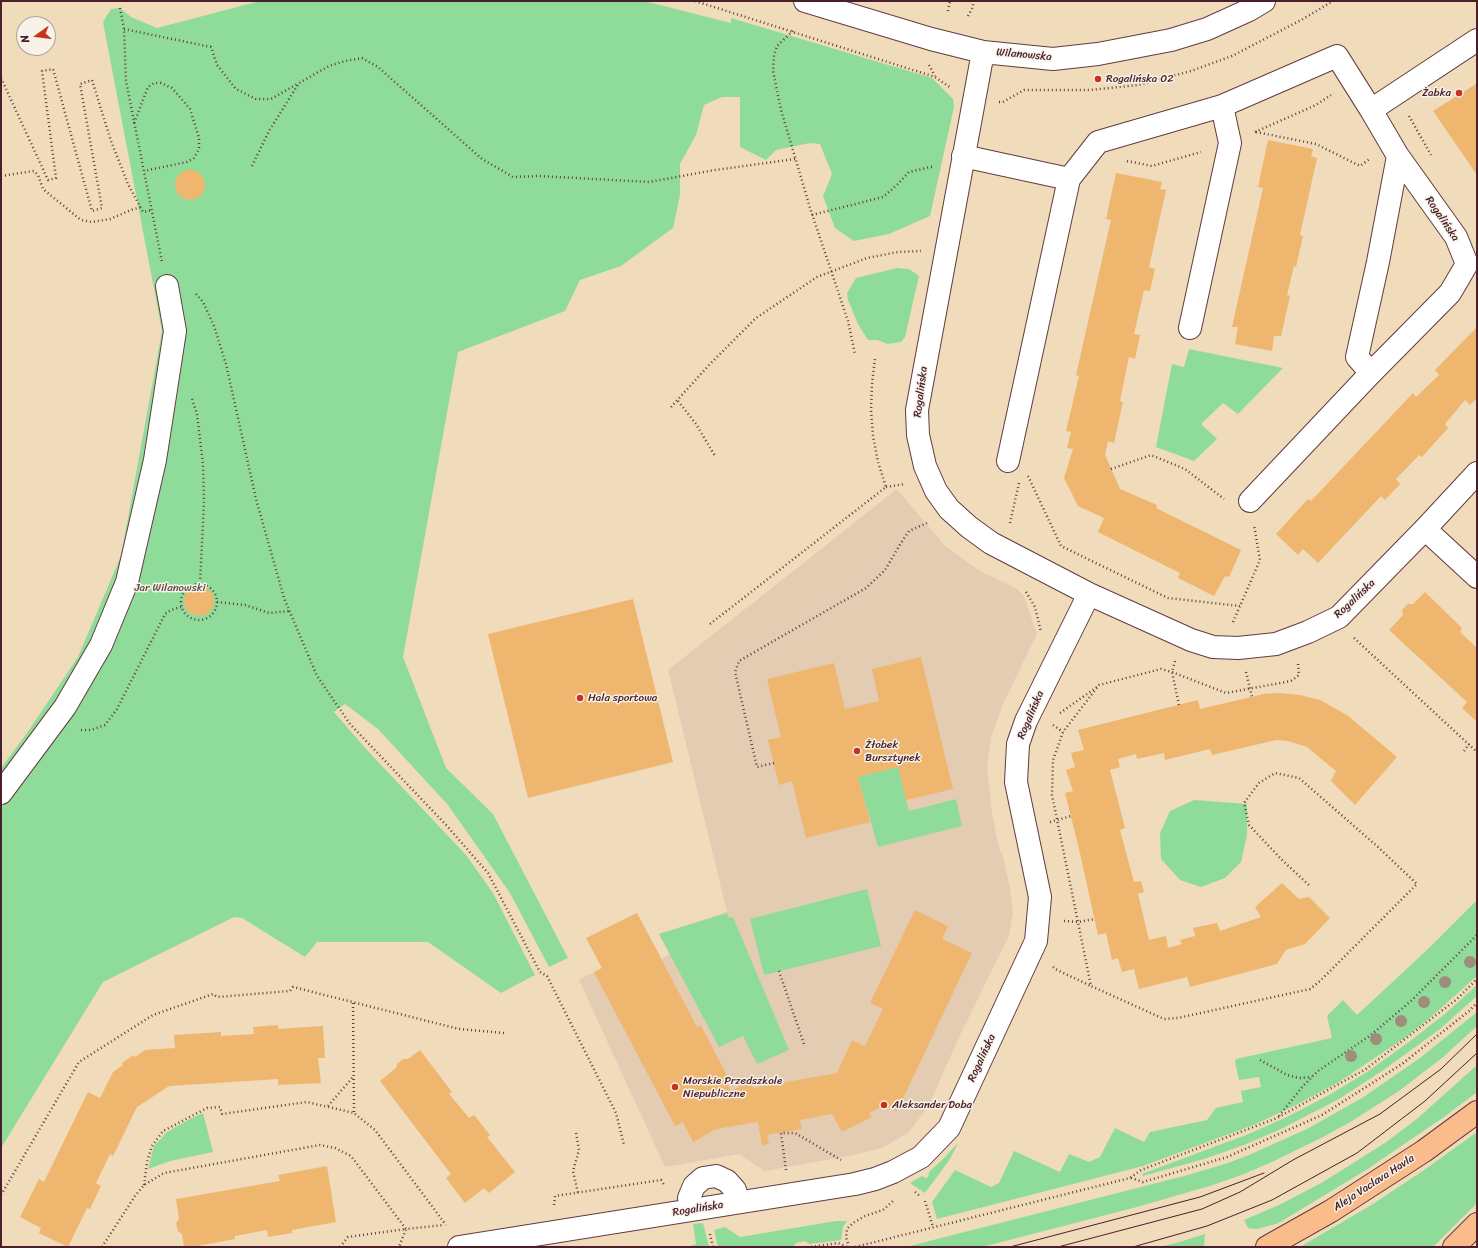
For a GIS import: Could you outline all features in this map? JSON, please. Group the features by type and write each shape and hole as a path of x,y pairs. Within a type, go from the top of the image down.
{"main road":[{"name":"Aleja Vaclava Havla","path":"1268,1247 1337,1207 1424,1150 1477,1112"},
{"path":"1454,1247 1477,1224"}],"street":[{"name":"Wilanowska","path":"809,1 931,39 983,52 1053,59 1098,54 1171,40 1200,31 1248,10 1264,1"},
{"path":"1371,110 1477,40"},
{"name":"Rogalińska","path":"983,52 917,410 918,435 925,466 936,491 949,509 968,527 991,543 1089,594 1191,640 1213,647 1238,648 1276,644 1308,632 1339,617 1425,529 1477,473"},
{"name":"Rogalińska","path":"1222,106 1338,56 1398,156 1456,237 1467,264 1450,293 1371,372 1252,511"},
{"path":"1017,466 1069,180 1098,142 1222,106 1230,143 1190,328"},
{"path":"963,156 1069,180"},
{"path":"1371,372 1357,357 1378,262 1398,156"},
{"path":"1,793 65,707 101,646 127,582 155,460 175,331 167,286"},
{"path":"1425,529 1477,577"},
{"name":"Rogalińska","path":"455,1237 688,1205 738,1202 855,1184 876,1179 921,1157 950,1128 1036,941 1040,896 1016,782 1018,744 1026,721 1089,594"},
{"path":"688,1205 694,1186 703,1178 716,1176 727,1180 735,1190 738,1202"}],"path":[{"path":"695,1 935,77 957,92"},
{"path":"948,11 950,1"},
{"path":"968,16 973,7 973,1"},
{"path":"120,8 124,29 126,81 167,286 185,283 203,302 214,326 226,364 236,404 256,499 284,598 317,676 350,724 447,826 488,873 540,972 547,976 616,1113 624,1145"},
{"path":"124,29 211,47 217,65 236,89 256,99 271,99 329,66 345,60 362,58 378,67 482,159 513,177 539,176 649,182 715,170 795,159"},
{"path":"793,31 778,46 774,55 773,71 781,110 795,159 812,215 848,321 855,354"},
{"path":"1,78 48,180 56,178 42,72 53,69 92,211 102,208 80,84 92,80 111,142 128,184 143,212 152,210"},
{"path":"1125,161 1152,166 1230,143 1316,105 1352,80"},
{"path":"134,123 148,86 154,83 160,83 172,88 190,109 199,138 200,149 194,158 187,162 144,170"},
{"path":"252,166 269,131 299,83"},
{"path":"812,215 883,197 898,185 909,172 918,169 930,168 941,163"},
{"path":"1,176 34,171 38,176 43,189 81,220 92,222 110,219 141,207"},
{"path":"671,407 710,364 756,318 816,277 831,270 867,258 898,252 945,252"},
{"path":"875,358 872,384 873,430 878,462 886,487"},
{"path":"678,401 696,424 715,456"},
{"path":"197,414 203,464 200,584"},
{"path":"1111,469 1151,455 1185,469 1225,500"},
{"path":"1017,466 1061,546 1168,598 1240,606"},
{"path":"1009,528 1020,479"},
{"path":"710,624 886,487 911,484"},
{"path":"1231,628 1260,560 1252,511"},
{"path":"774,762 758,767 736,672 739,661 866,588 885,570 900,543 909,532 926,522 932,524"},
{"path":"200,584 208,586 214,591 218,602 214,614 207,619 200,621 191,619 185,614 182,607 181,598 185,590 192,585 200,584"},
{"path":"1025,589 1035,607 1041,635"},
{"path":"218,602 245,605 269,613 289,611"},
{"path":"57,718 79,730 91,730 104,725 117,710 165,614 170,610 182,607"},
{"path":"1349,633 1477,752"},
{"path":"1055,717 1099,685 1161,669 1226,693 1291,681 1299,675 1297,660"},
{"path":"1174,663 1172,672 1179,705"},
{"path":"1246,674 1252,697"},
{"path":"1091,986 1052,795 1054,760 1063,732 1099,685"},
{"path":"1057,728 1063,732"},
{"path":"1464,751 1469,744"},
{"path":"1051,964 1055,969 1164,1019 1178,1018 1310,989 1320,981 1417,884 1378,847 1299,778 1275,773 1259,783 1244,803 1249,825 1282,860 1311,887"},
{"path":"1050,822 1071,816"},
{"path":"1063,921 1078,922 1095,919"},
{"path":"1277,1118 1303,1086 1343,1054 1371,1035 1406,1005 1477,935"},
{"path":"779,971 804,1044"},
{"path":"855,1247 1130,1178 1141,1170 1277,1118 1366,1069 1457,999 1477,979"},
{"path":"1,1195 79,1062 153,1015 213,994 217,997 290,991 293,987 459,1029 504,1033"},
{"path":"353,1003 354,1113"},
{"path":"1130,1178 1143,1182 1227,1157 1322,1115 1402,1064 1477,1003"},
{"path":"1260,1060 1287,1075 1299,1078 1313,1077"},
{"path":"328,1106 353,1076"},
{"path":"144,1185 147,1162 152,1146 163,1130 206,1108 220,1107 222,1114 307,1102 354,1113 375,1130 455,1237"},
{"path":"787,1174 781,1132 795,1133 842,1160"},
{"path":"576,1133 579,1150 573,1171 578,1193"},
{"path":"102,1247 135,1196 144,1185 164,1173 320,1144 336,1148 351,1156 406,1228"},
{"path":"553,1211 555,1196 661,1180 667,1188 678,1194 688,1205"},
{"path":"915,1192 921,1197"},
{"path":"848,1247 846,1237 847,1229 853,1223 865,1216 883,1210 891,1204 896,1197"},
{"path":"925,1201 934,1227"},
{"path":"340,1247 348,1237 406,1228 446,1225"},
{"path":"399,1247 406,1228"},
{"path":"712,1240 714,1247"},
{"path":"811,1247 838,1243 848,1247"}],"shaded area":[{"path":"897,489 945,546 980,571 1016,588 1024,596 1037,634 1003,704 991,737 987,768 992,813 1000,852 1002,852 1010,889 1013,912 1009,936 961,1033 928,1107 908,1133 882,1148 849,1156 765,1171 739,1154 665,1167 579,980 602,968 586,938 637,913 662,959 670,954 659,934 727,912 668,670"}],"green space":[{"name":"Jar Wilanowski","path":"260,1 648,2 731,23 731,18 932,78 953,99 954,107 930,216 889,234 854,241 835,228 823,196 832,174 820,144 810,143 776,150 766,160 740,147 740,97 722,97 704,105 696,135 680,164 680,195 673,228 621,266 580,280 565,311 458,352 403,657 446,768 493,814 568,958 549,967 510,893 448,805 378,729 345,704 334,712 366,749 466,855 493,893 535,975 501,993 428,942 317,942 305,957 242,918 234,917 103,982 1,1148 1,768 27,733 78,657 121,556 162,331 103,22 111,9 120,8 131,17 157,28"},
{"path":"897,268 909,269 919,276 905,337 901,342 888,344 877,340 868,340 858,324 848,300 847,293 856,278"},
{"path":"1189,349 1283,368 1238,414 1223,403 1201,424 1217,439 1194,461 1156,447 1172,364 1184,367"},
{"path":"898,767 909,811 956,799 962,826 878,847 858,777"},
{"path":"1194,800 1247,804 1247,835 1241,862 1225,878 1201,887 1180,880 1161,859 1160,833 1170,811"},
{"path":"867,889 881,946 764,975 750,919"},
{"path":"1477,900 1477,976 1406,1037 1339,1082 1256,1124 1143,1166 937,1219 932,1202 955,1170 991,1187 999,1183 1014,1151 1060,1172 1069,1154 1089,1162 1100,1157 1115,1128 1144,1142 1150,1132 1207,1120 1216,1108 1243,1102 1241,1091 1261,1087 1259,1077 1239,1080 1235,1062 1236,1059 1332,1038 1327,1016 1343,1000 1357,1015 1427,950"},
{"path":"727,913 729,918 733,917 789,1050 757,1064 743,1036 719,1047 659,934"},
{"path":"1477,985 1477,996 1440,1029 1385,1069 1339,1099 1281,1129 1244,1145 1204,1159 1143,1176 1142,1174 1147,1172 1246,1135 1287,1117 1329,1095 1367,1072 1409,1042 1446,1013"},
{"path":"1477,1012 1477,1026 1442,1058 1399,1091 1352,1121 1325,1136 1244,1174 1213,1185 1137,1207 982,1247 906,1247 1188,1175 1249,1155 1307,1129 1362,1098 1420,1058"},
{"path":"1477,1065 1477,1092 1444,1117 1366,1170 1282,1221 1257,1229 1248,1228 1244,1220 1281,1204 1323,1182 1385,1143 1418,1118"},
{"path":"203,1113 213,1152 170,1161 148,1169 154,1146 167,1132"},
{"path":"1477,1132 1477,1203 1433,1247 1300,1247 1373,1204"},
{"path":"958,1143 950,1159 925,1193 910,1183 922,1176 925,1178 928,1177 929,1172"},
{"path":"836,1221 847,1221 843,1227 841,1240 809,1244 805,1241 796,1243 794,1247 718,1247 714,1230 725,1227 740,1237"},
{"path":"703,1223 709,1247 687,1247 696,1244 693,1224"},
{"path":"1205,1234 1204,1247 1159,1247 1176,1243"}],"building":[{"path":"1476,84 1477,86 1477,175 1433,111"},
{"path":"1268,140 1313,149 1311,156 1317,158 1300,235 1303,236 1296,267 1294,266 1287,295 1290,296 1281,336 1274,336 1272,351 1235,344 1238,327 1232,327 1263,188 1258,187"},
{"path":"190,170 196,171 204,179 204,191 196,199 190,200 184,199 176,191 175,185 176,179 184,171"},
{"path":"1116,173 1162,182 1160,189 1166,190 1149,267 1155,269 1150,291 1144,290 1134,334 1140,335 1135,359 1129,357 1120,401 1123,402 1114,443 1108,441 1105,455 1120,489 1157,505 1156,508 1241,550 1229,577 1225,576 1214,596 1178,578 1180,573 1098,532 1104,518 1078,506 1064,478 1073,449 1067,448 1071,432 1066,431 1079,376 1076,375 1111,220 1106,219"},
{"path":"1477,327 1477,398 1470,405 1465,400 1445,424 1448,428 1422,457 1419,455 1396,479 1400,484 1385,500 1381,496 1318,563 1303,549 1298,555 1276,534 1308,499 1311,501 1413,393 1416,397 1439,375 1435,370"},
{"path":"199,586 205,587 213,595 213,607 205,615 199,616 193,615 185,607 184,601 185,595 193,587"},
{"path":"1425,592 1462,628 1460,632 1477,648 1477,722 1462,708 1467,702 1389,630 1403,615 1402,610 1408,604 1413,604"},
{"name":"Hala sportowa","path":"633,599 673,762 528,798 488,634"},
{"name":"Żłobek Bursztynek","path":"921,657 953,789 906,800 898,767 858,777 870,822 806,838 792,781 779,785 768,740 781,737 767,679 834,663 845,709 879,701 872,669"},
{"path":"1279,693 1300,695 1320,700 1347,715 1397,757 1355,805 1331,781 1336,771 1307,747 1288,741 1276,740 1212,755 1210,749 1165,760 1164,753 1137,759 1136,754 1118,759 1120,767 1110,770 1125,828 1120,830 1134,882 1141,881 1144,892 1138,894 1149,940 1166,936 1168,948 1182,944 1180,940 1195,936 1193,928 1217,923 1220,931 1261,917 1255,907 1282,883 1299,899 1309,897 1330,918 1305,944 1286,950 1277,964 1190,987 1187,977 1139,989 1134,969 1122,972 1118,958 1112,960 1106,933 1098,935 1065,793 1073,791 1066,770 1075,767 1071,753 1084,750 1078,730 1198,700 1200,709 1264,694"},
{"path":"915,910 948,926 942,939 972,953 897,1111 884,1105 869,1113 872,1117 842,1132 832,1114 800,1120 802,1129 767,1135 769,1143 762,1146 758,1122 716,1129 693,1142 683,1122 675,1126 594,972 602,968 586,938 637,913 697,1027 701,1026 729,1079 726,1081 731,1091 751,1080 753,1088 837,1073 852,1040 865,1046 883,1009 870,1003"},
{"path":"278,1025 278,1029 323,1026 325,1058 318,1058 321,1083 278,1085 278,1079 169,1086 137,1107 113,1156 110,1154 96,1183 101,1186 90,1209 87,1208 68,1247 39,1233 41,1228 20,1217 39,1179 44,1182 88,1092 100,1098 113,1072 123,1065 122,1063 145,1050 175,1048 174,1035 221,1032 221,1036 254,1034 253,1027"},
{"path":"420,1050 452,1092 449,1094 469,1118 474,1115 490,1135 487,1137 515,1172 489,1193 484,1188 465,1203 446,1178 451,1174 380,1081 396,1068 397,1064 403,1059 408,1059"},
{"path":"327,1166 336,1222 292,1230 292,1233 268,1237 267,1230 235,1236 235,1239 192,1247 184,1247 182,1234 178,1231 176,1223 179,1219 176,1199 280,1181 278,1175"}],"tram line":[{"path":"1058,1247 1202,1209 1240,1192 1293,1160 1380,1114 1441,1069 1477,1034"},
{"path":"1133,1247 1207,1226 1272,1200 1357,1153 1425,1101 1477,1053"},
{"path":"1010,1247 1200,1197 1264,1173"}],"place":[{"name":"Rogalińska 02","path":"1098,79"},
{"name":"Żabka","path":"1459,93"},
{"name":"Hala sportowa","path":"580,698"},
{"name":"Żłobek Bursztynek","path":"857,751"},
{"name":"Morskie Przedszkole Niepubliczne","path":"675,1087"},
{"name":"Aleksander Doba","path":"884,1105"}]}
